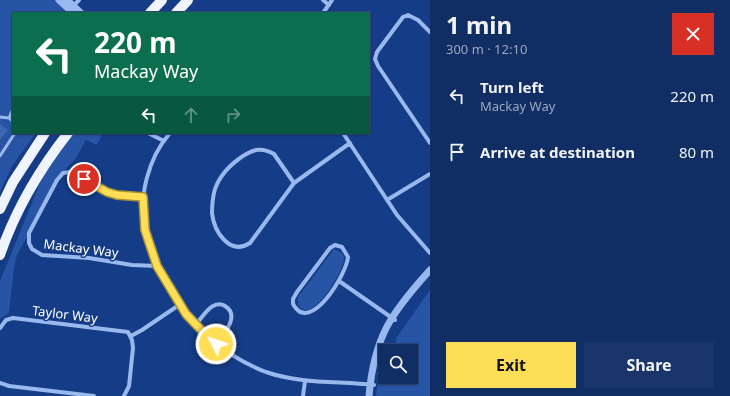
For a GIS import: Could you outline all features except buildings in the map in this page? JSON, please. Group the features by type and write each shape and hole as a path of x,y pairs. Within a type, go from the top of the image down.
{"highway":[{"path":"151,12 162,0"},
{"path":"177,12 188,0"},
{"path":"0,209 13,182 44,134"},
{"path":"0,255 12,224 28,193 67,134"}],"street":[{"path":"59,0 72,10"},
{"path":"67,0 72,10"},
{"path":"72,10 79,0"},
{"path":"323,0 329,5"},
{"path":"324,12 332,0"},
{"path":"430,32 413,16 408,15 403,17 377,52 375,59 378,66 430,143"},
{"path":"150,134 164,141"},
{"path":"169,134 152,162 143,197 145,230 157,266 179,305 216,344 230,354 261,369 284,377 305,381 372,384"},
{"path":"344,134 397,215 410,232 430,253"},
{"path":"294,183 274,154 269,151 259,149 254,150 240,158 224,172 213,196 212,214 219,234 226,242 235,247 241,247 250,243 294,183 350,143"},
{"name":"Mackay Way","path":"143,197 117,195 107,192 74,173 63,173 54,186 29,233 28,244 32,249 42,255 89,258 132,265 157,266"},
{"path":"387,200 430,174"},
{"path":"335,245 342,247 348,257 346,267 339,281 316,310 307,313 299,310 293,304 293,300 297,292 330,248 335,245"},
{"path":"369,396 380,351 393,319 405,298 430,270"},
{"path":"393,319 430,276"},
{"path":"339,281 393,319"},
{"path":"196,324 213,306 217,304 226,306 232,320 216,344"},
{"path":"124,396 128,386 133,344 131,336 179,305"},
{"name":"Taylor Way","path":"0,328 4,322 13,318 124,331 128,332 131,336"},
{"path":"303,396 305,381"},
{"path":"0,383 8,386 94,396"},
{"path":"372,384 373,396"}],"lane":[{"path":"9,118 12,111"},
{"path":"0,117 9,118 12,121"},
{"path":"0,156 14,134"}],"shaded area":[{"path":"0,0 56,0 69,12 12,12 12,134 35,134 12,166 0,192"},
{"path":"70,134 102,134 97,145 86,140 76,158 65,170 17,255 9,313 0,319 0,281 51,156"},
{"path":"334,249 341,253 344,257 341,270 319,303 308,310 302,309 298,305 298,297"},
{"path":"430,290 430,396 376,396 378,379 378,384 418,384 418,344 395,344 397,337"}],"route":[{"path":"84,179 107,192 117,195 143,197 145,230 157,266 179,305 216,344"}]}
